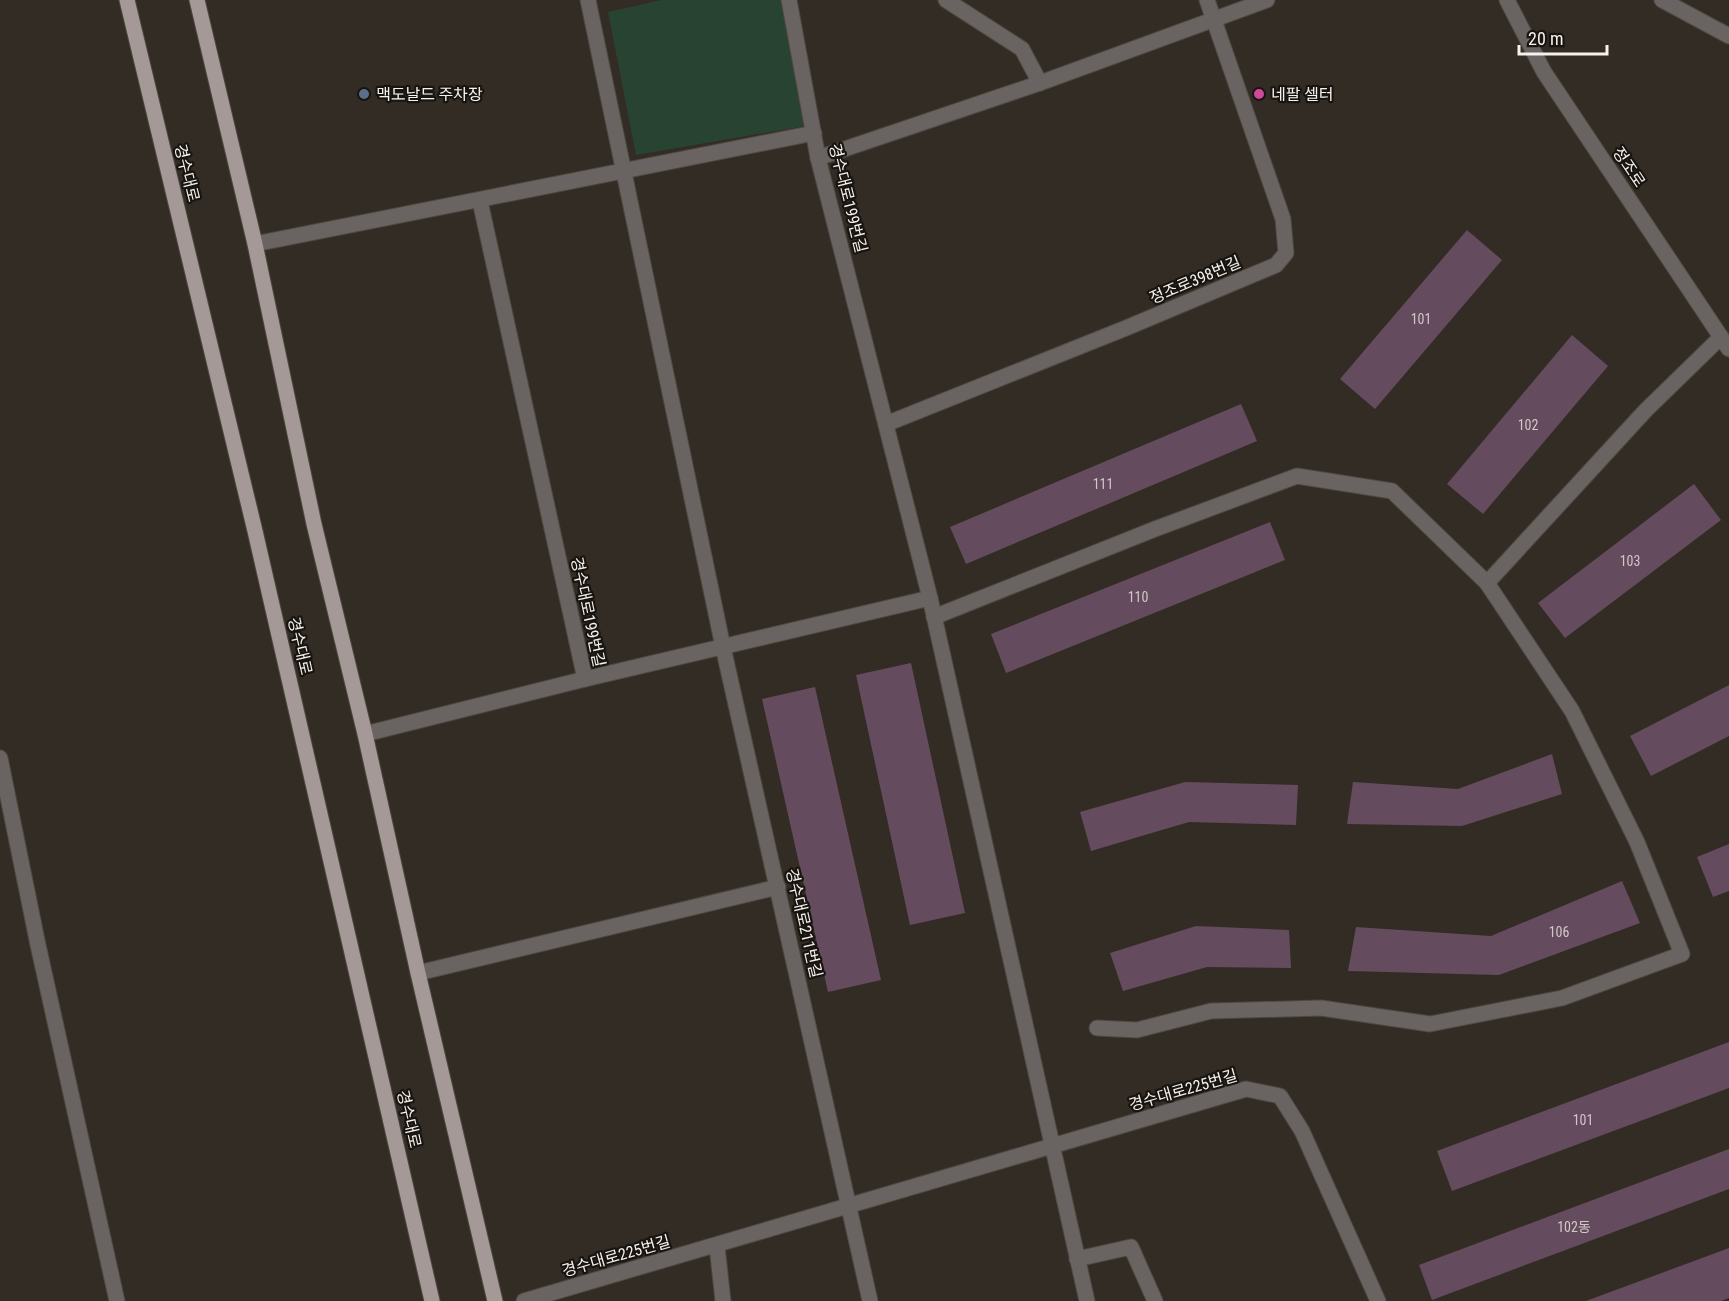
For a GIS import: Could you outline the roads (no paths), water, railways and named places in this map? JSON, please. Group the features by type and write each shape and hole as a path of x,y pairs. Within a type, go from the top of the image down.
{"main road":[{"name":"경수대로","path":"127,0 255,531 432,1301"},
{"path":"197,0 255,244 314,524 365,734 495,1301"}],"street":[{"path":"588,0 723,647"},
{"path":"789,0 814,133"},
{"path":"946,0 1022,50 1040,83"},
{"name":"정조로398번길","path":"886,424 1276,265 1286,253 1283,219 1207,0"},
{"path":"818,158 1040,83 1267,0"},
{"name":"정조로","path":"1507,0 1544,72 1725,343"},
{"path":"1662,0 1729,36"},
{"name":"경수대로199번길","path":"255,244 814,133 818,158 886,424"},
{"name":"경수대로199번길","path":"480,201 585,679"},
{"path":"1487,583 1646,410 1725,343"},
{"path":"886,424 930,598 1087,1301"},
{"path":"934,617 1155,529 1297,476 1392,491 1487,583 1572,711 1637,842 1682,954 1562,998 1430,1024 1321,1008 1211,1011 1137,1030 1097,1028"},
{"path":"365,734 585,679 930,598"},
{"name":"경수대로211번길","path":"723,647 850,1206"},
{"path":"0,758 41,957 117,1301"},
{"path":"418,973 778,887"},
{"name":"경수대로225번길","path":"524,1301 1246,1089 1280,1096 1302,1131 1378,1301"},
{"path":"850,1206 870,1301"},
{"path":"717,1246 723,1301"},
{"path":"1077,1258 1131,1247 1155,1301"}],"place":[{"name":"맥도날드 주차장","path":"364,94"},
{"name":"네팔 셀터","path":"1259,94"}]}
